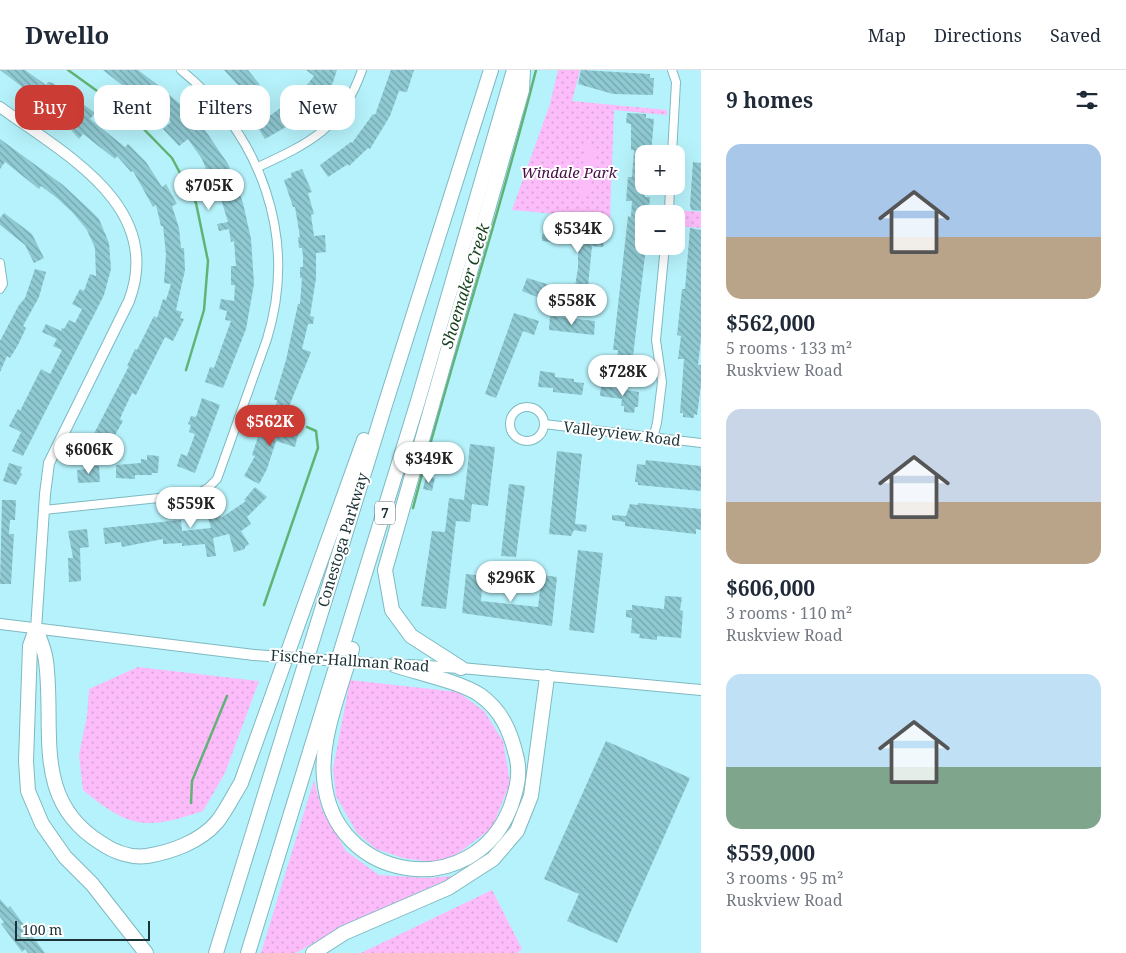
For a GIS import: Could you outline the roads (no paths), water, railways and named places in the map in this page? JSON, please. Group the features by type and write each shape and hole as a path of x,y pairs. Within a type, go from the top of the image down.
{"highway":[{"name":"Conestoga Parkway","path":"216,953 384,405 491,70"},
{"name":"Conestoga Parkway","path":"248,953 365,578 514,70"},
{"path":"461,668 411,636 392,610 385,570 522,90 523,70"},
{"path":"36,629 46,660 50,765 60,800 73,820 90,836 112,850 138,857 165,853 196,839 216,822 241,783 368,430 384,405"},
{"path":"365,578 363,607 328,735 324,778 326,792 335,817 356,846 374,859 391,866 429,871 465,860 504,824 516,791 520,769 512,738 501,714 491,704 474,691 394,665"},
{"path":"36,629 30,646 26,761 28,791 42,824 65,857 92,884 146,953"},
{"path":"313,953 344,933 448,888 493,859 517,831 531,796 553,677"}],"main road":[{"path":"0,107 108,190 118,202 133,234 138,267 136,282 129,301 49,464 36,629"},
{"name":"Fischer-Hallman Road","path":"0,624 254,655 461,668 699,691"}],"street":[{"path":"44,510 197,494 208,488 217,479 274,316 278,260 276,230 267,189 258,167 223,113 181,70"},
{"path":"258,167 310,142 321,134 344,107 356,87 362,70"},
{"path":"672,70 676,82 672,145"},
{"path":"653,438 658,423 662,382 656,340 665,255"},
{"path":"0,263 3,284 0,289"},
{"name":"Valleyview Road","path":"526,406 536,409 543,418 544,424 539,436 529,441 514,436 509,426 509,420 515,410 526,406"},
{"name":"Valleyview Road","path":"544,424 701,443"}],"waterway":[{"path":"68,70 129,114 172,158 196,203 208,261 204,310 186,370"},
{"name":"Shoemaker Creek","path":"413,508 507,180 536,70"},
{"path":"264,605 318,448 316,431 307,427"},
{"path":"191,803 192,781 227,696"}],"park label":[{"name":"Windale Park","path":"569,173"}]}
